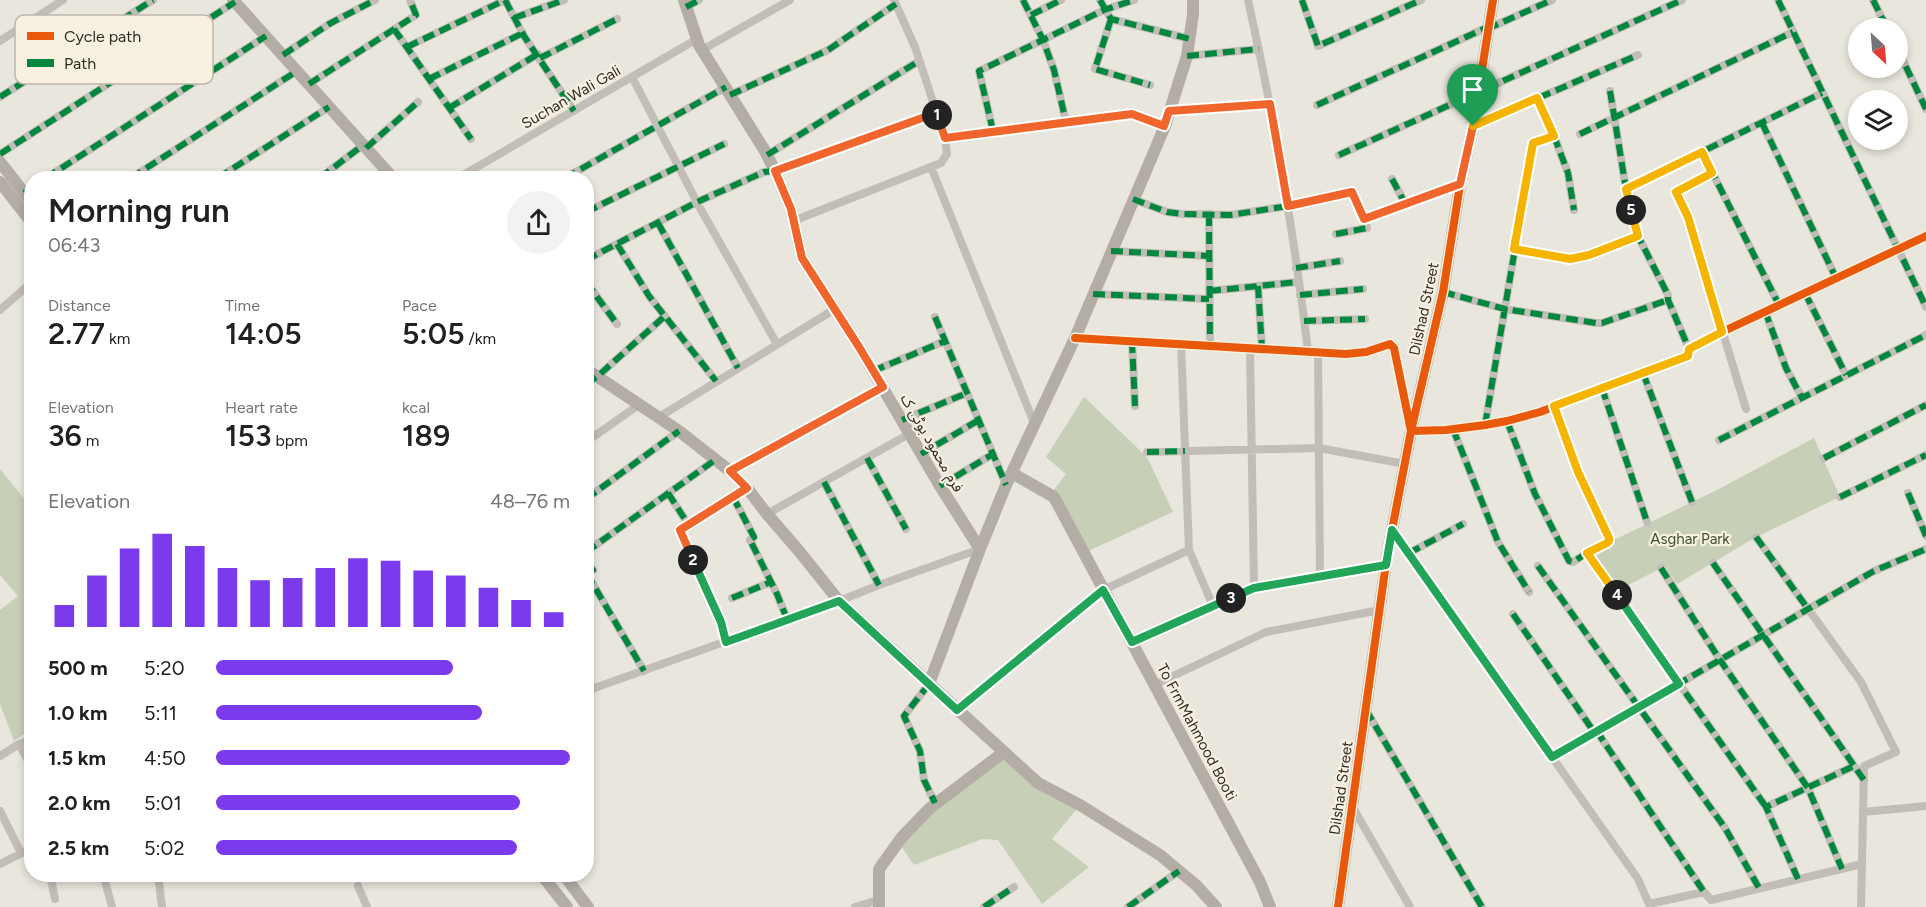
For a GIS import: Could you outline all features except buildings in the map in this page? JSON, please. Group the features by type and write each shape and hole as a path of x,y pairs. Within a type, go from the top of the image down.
{"street":[{"path":"40,15 63,0"},
{"path":"129,15 153,0"},
{"path":"283,55 329,24 375,0"},
{"path":"309,84 416,15 410,0"},
{"path":"407,47 505,0 523,33 574,111"},
{"path":"514,18 564,0"},
{"path":"685,4 699,0"},
{"name":"Suchan Wali Gali","path":"470,171 632,78 790,0"},
{"path":"1023,0 1043,40 1054,70 1066,122"},
{"path":"1031,15 1061,0"},
{"path":"1100,0 1111,19 1190,39"},
{"path":"993,131 979,71 1104,10 1134,0"},
{"path":"935,803 924,780 920,751 904,716 929,684 1006,485 1075,338 1164,126 1187,56 1193,0"},
{"path":"1248,0 1288,206 1308,351"},
{"path":"1302,0 1318,46 1410,2 1421,0"},
{"name":"Dilshad Street","path":"1338,907 1386,565 1411,431 1443,292 1493,0"},
{"path":"1317,105 1552,0"},
{"path":"1339,155 1682,0"},
{"path":"1778,0 1926,307"},
{"path":"1873,0 1882,18"},
{"path":"213,15 234,1 387,171"},
{"path":"577,171 657,126 728,91 828,50 895,2 919,61 945,138 947,154 941,164 794,221"},
{"name":"فرم محمود بوٹی ک","path":"685,4 700,45 775,171 791,209 802,258 980,549"},
{"path":"449,108 539,56 617,19"},
{"path":"1111,19 1095,69 1150,85"},
{"path":"394,29 471,140"},
{"path":"0,41 15,31"},
{"path":"1580,134 1793,32"},
{"path":"429,80 523,33"},
{"path":"213,70 266,36"},
{"path":"1187,56 1259,49"},
{"path":"1473,126 1638,55"},
{"path":"767,155 919,61"},
{"path":"142,171 297,71"},
{"path":"1908,71 1926,109"},
{"path":"632,78 697,202 777,344"},
{"path":"0,97 21,84"},
{"path":"0,154 107,84"},
{"path":"57,171 192,84"},
{"path":"1075,338 1346,354 1366,352 1390,344 1393,346 1411,431 1485,426 1507,421 1688,356 1689,349 1668,300 1668,295 1638,236 1626,189 1610,91"},
{"path":"1626,189 1822,93"},
{"path":"1537,98 1568,173 1574,210"},
{"path":"330,171 418,102"},
{"path":"1169,111 1270,104"},
{"path":"229,171 329,107"},
{"path":"594,256 697,202 764,172 775,171 936,113"},
{"path":"945,138 1132,114 1164,126"},
{"path":"1762,123 1836,278"},
{"path":"1485,426 1533,143 1554,136"},
{"path":"594,208 724,144"},
{"path":"1702,152 1779,305"},
{"path":"0,162 24,188"},
{"path":"931,167 1034,423"},
{"path":"1712,173 1676,192 1688,217 1746,410"},
{"path":"1392,180 1406,205"},
{"path":"0,182 24,213"},
{"path":"1364,219 1460,184"},
{"path":"1133,199 1167,212 1230,215 1288,206 1352,192 1368,228 1336,234"},
{"path":"1209,214 1210,346"},
{"path":"658,223 738,368"},
{"path":"1514,249 1570,259 1589,255 1638,236"},
{"path":"1689,349 1926,236"},
{"path":"617,244 649,296 717,381"},
{"path":"1111,251 1209,256"},
{"path":"1296,268 1340,261"},
{"path":"1093,294 1209,295 1258,286 1298,282"},
{"path":"1258,286 1262,349"},
{"path":"0,310 24,289"},
{"path":"1300,294 1363,289"},
{"path":"1443,292 1505,309 1596,323 1602,323 1668,300"},
{"path":"594,293 617,324"},
{"path":"1805,293 1846,375"},
{"path":"659,417 835,309"},
{"path":"1765,311 1786,368 1802,398"},
{"path":"594,379 665,316"},
{"path":"935,317 1006,485"},
{"path":"1304,321 1365,319"},
{"path":"1719,440 1926,335"},
{"path":"873,371 945,341"},
{"path":"1132,341 1136,406"},
{"path":"1181,344 1189,550 1214,606"},
{"path":"1250,348 1254,588"},
{"path":"1318,352 1320,576"},
{"path":"1642,373 1692,502"},
{"path":"594,374 679,431 730,471 800,551 839,601 1038,783 1080,805 1160,855 1196,885 1216,907"},
{"path":"730,471 883,387"},
{"path":"1602,388 1647,522"},
{"path":"902,420 967,393"},
{"path":"594,436 640,404"},
{"path":"1824,458 1926,405"},
{"path":"1507,421 1535,494 1569,561 1573,562 1607,543 1609,538 1578,472 1554,406"},
{"path":"921,454 979,420"},
{"path":"1453,429 1498,542 1529,592"},
{"path":"594,493 679,431"},
{"path":"767,514 909,434"},
{"path":"1147,452 1319,448 1405,464"},
{"path":"940,486 993,454"},
{"path":"1840,497 1926,455"},
{"path":"867,458 906,529"},
{"path":"594,546 715,460"},
{"name":"To FrmMahmood Booti","path":"1012,473 1054,497 1260,882 1270,907"},
{"path":"824,482 879,585"},
{"path":"726,642 721,622 680,530 747,488"},
{"path":"668,493 688,524"},
{"path":"1908,494 1926,536"},
{"path":"733,497 754,537 750,540 787,619"},
{"path":"1409,553 1463,524"},
{"path":"1392,530 1638,879 1649,904 1704,892"},
{"path":"1756,537 1861,682 1896,752 1864,766 1861,907"},
{"path":"594,689 980,549"},
{"path":"1552,757 1874,571 1926,549"},
{"path":"957,710 1103,590 1189,550"},
{"path":"1587,553 1766,807 1798,879"},
{"path":"1713,563 1864,780"},
{"path":"1132,642 1254,588 1386,565"},
{"path":"1538,566 1725,828 1759,888"},
{"path":"1661,568 1720,660 1808,788 1842,869"},
{"path":"732,597 771,582"},
{"path":"594,586 644,671"},
{"path":"1154,685 1266,632 1380,610"},
{"path":"1513,614 1594,732 1600,736 1711,900 1862,864"},
{"path":"1366,710 1482,907"},
{"path":"0,756 24,742"},
{"path":"19,744 24,753"},
{"path":"855,907 878,904 879,869 902,837 935,803 1004,752"},
{"path":"1766,807 1854,766"},
{"path":"1352,805 1410,907"},
{"path":"1863,812 1926,806"},
{"path":"0,811 21,853"},
{"path":"0,864 24,852"},
{"path":"1128,907 1179,871"},
{"path":"52,882 55,899"},
{"path":"105,882 112,907"},
{"path":"159,882 162,907"},
{"path":"547,882 567,907"},
{"path":"569,882 588,907"},
{"path":"358,886 367,907"},
{"path":"984,907 1014,887"}],"green space":[{"path":"1084,397 1147,457 1173,512 1084,553 1050,495 1066,474 1046,457"},
{"name":"Asghar Park","path":"1814,438 1840,497 1756,537 1677,584 1665,566 1615,592 1587,553 1721,488"},
{"path":"0,469 24,498 24,734 14,741 0,704 0,610 18,596 0,575"},
{"path":"1004,752 1080,805 1052,839 1089,867 1042,904 998,840 982,839 914,865 898,842"}],"marked path":[{"path":"129,15 153,0"},
{"path":"283,55 329,24 375,0"},
{"path":"309,84 416,15 410,0"},
{"path":"505,0 524,36 574,111"},
{"path":"407,47 505,0"},
{"path":"514,18 564,0"},
{"path":"686,7 699,0"},
{"path":"1023,0 1043,40 1054,70 1066,122"},
{"path":"1031,15 1061,0"},
{"path":"1100,0 1111,19 1190,39"},
{"path":"993,131 979,71 1104,10 1134,0"},
{"path":"1302,0 1318,46 1421,0"},
{"path":"1487,29 1552,0"},
{"path":"1339,155 1682,0"},
{"path":"1778,0 1926,307"},
{"path":"1873,0 1882,18"},
{"path":"213,16 235,2"},
{"path":"730,95 828,50 896,4"},
{"path":"540,58 617,19"},
{"path":"1111,19 1095,69 1150,85"},
{"path":"1317,105 1488,27"},
{"path":"394,29 471,139"},
{"path":"1580,134 1793,32"},
{"path":"429,79 523,33"},
{"path":"213,70 266,36"},
{"path":"1187,56 1259,49"},
{"path":"449,108 538,54"},
{"path":"1473,126 1638,55"},
{"path":"767,155 919,61"},
{"path":"142,171 297,71"},
{"path":"1908,71 1926,109"},
{"path":"0,97 21,84"},
{"path":"0,154 108,84"},
{"path":"57,171 192,84"},
{"path":"577,171 726,87"},
{"path":"1610,91 1626,189 1638,236 1668,295 1668,300 1689,349"},
{"path":"1626,189 1822,93"},
{"path":"1485,425 1533,143 1554,136 1537,98"},
{"path":"366,148 418,102"},
{"path":"1169,111 1270,104"},
{"path":"229,171 329,107"},
{"path":"594,256 697,202 764,172 775,171 936,113"},
{"path":"945,138 1132,114 1165,126"},
{"path":"1762,123 1836,278"},
{"path":"1554,136 1568,173 1574,210"},
{"path":"594,208 724,144"},
{"path":"329,171 363,145"},
{"path":"1702,152 1779,305"},
{"path":"1712,173 1676,191 1688,217 1722,332"},
{"path":"1392,179 1406,205"},
{"path":"1133,199 1167,212 1230,215 1288,206 1352,192 1364,219 1460,185"},
{"path":"1209,214 1210,346"},
{"path":"1336,234 1367,228 1364,219"},
{"path":"658,223 738,368"},
{"path":"1514,249 1570,259 1589,255 1638,236"},
{"path":"617,244 649,296 716,381"},
{"path":"1111,251 1209,256"},
{"path":"1296,268 1340,261"},
{"path":"1209,291 1298,282"},
{"path":"1258,286 1262,349"},
{"path":"1300,295 1363,289"},
{"path":"1443,292 1505,309 1596,323 1602,323 1668,300"},
{"path":"594,293 617,324"},
{"path":"1805,293 1846,375"},
{"path":"1093,294 1209,299"},
{"path":"1765,311 1786,368 1802,398"},
{"path":"594,379 665,316"},
{"path":"935,317 1006,485"},
{"path":"1304,321 1365,319"},
{"path":"1719,440 1926,335"},
{"path":"873,371 945,341"},
{"path":"1132,341 1135,406"},
{"path":"1643,373 1692,502"},
{"path":"730,471 883,387"},
{"path":"1602,388 1647,522"},
{"path":"902,420 967,393"},
{"path":"1824,458 1926,405"},
{"path":"1555,406 1578,472 1609,538 1607,543 1587,553 1766,807"},
{"path":"921,454 979,420"},
{"path":"1507,421 1535,494 1569,561 1573,562 1587,553"},
{"path":"1453,429 1498,542 1529,592"},
{"path":"594,493 679,431"},
{"path":"1147,452 1185,451"},
{"path":"940,486 993,454"},
{"path":"1840,497 1926,455"},
{"path":"867,458 906,529"},
{"path":"594,546 715,460"},
{"path":"824,482 879,585"},
{"path":"668,493 688,524 747,488"},
{"path":"1908,493 1926,536"},
{"path":"733,497 754,537 750,540 787,619"},
{"path":"688,524 680,530 721,622 726,642"},
{"path":"1409,553 1463,524"},
{"path":"1756,537 1808,609"},
{"path":"1552,757 1874,571 1926,549"},
{"path":"1713,563 1864,780"},
{"path":"1538,566 1725,828 1759,888"},
{"path":"1661,568 1720,660 1808,788 1842,869"},
{"path":"732,598 771,582"},
{"path":"594,586 644,671"},
{"path":"1513,614 1594,732 1600,736 1704,892"},
{"path":"929,684 904,716 920,751 924,780 935,803"},
{"path":"1366,710 1482,907"},
{"path":"1798,879 1766,807 1854,766"},
{"path":"1128,907 1179,871"},
{"path":"984,907 1014,887"}],"cycle path":[{"path":"1338,907 1387,556 1411,431 1443,292 1493,0"},
{"path":"1075,338 1346,354 1366,352 1390,344 1394,348 1411,431 1446,430 1507,421 1540,412 1688,356 1689,349 1722,332 1926,236"}],"route":[{"path":"1537,98 1554,136 1533,143 1514,249 1570,259 1589,255 1638,236 1626,189 1702,152 1712,173 1676,192 1688,217 1722,332 1689,349 1688,356 1554,406 1578,472 1609,538 1607,543 1587,553 1679,684 1552,757 1392,530 1386,565 1254,588 1132,642 1103,590 957,710 839,601 726,642 721,622 680,530 747,488 730,471 883,387 802,258 791,209 775,171 936,113 945,138 1132,114 1164,126 1169,111 1270,104 1288,206 1352,192 1364,219 1460,184 1473,126 1537,98"}]}
